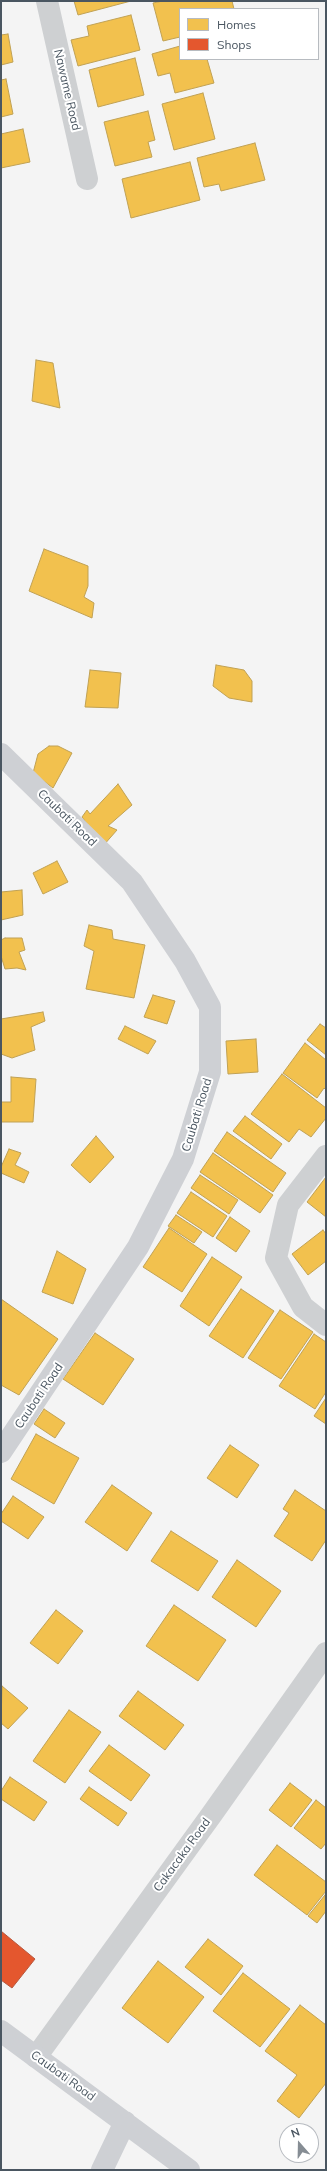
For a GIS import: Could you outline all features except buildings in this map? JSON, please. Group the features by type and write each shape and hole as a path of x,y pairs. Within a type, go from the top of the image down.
{"street":[{"name":"Nawame Road","path":"47,1 87,178"},
{"name":"Caubati Road","path":"1,754 132,882 185,961 210,1007 210,1072 183,1159 138,1247 1,1452"},
{"path":"326,1156 288,1205 276,1258 302,1307 326,1325"},
{"name":"Cakacaka Road","path":"36,2057 212,1814 326,1653"},
{"name":"Caubati Road","path":"1,2031 189,2170"},
{"path":"102,2170 125,2122"}]}
